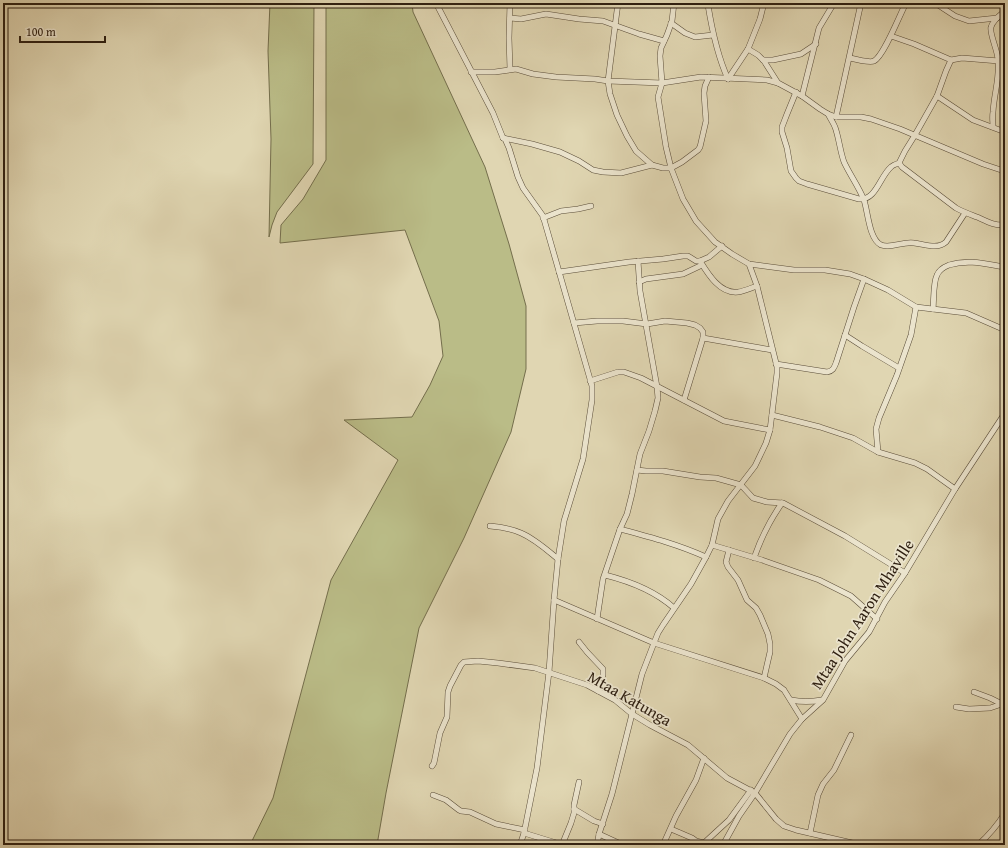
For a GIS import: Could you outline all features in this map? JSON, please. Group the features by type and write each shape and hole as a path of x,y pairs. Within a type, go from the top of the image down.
{"street":[{"path":"436,3 493,113 503,138 505,139 509,148 523,188 543,218 592,386 592,400 582,459 564,521 558,559 549,672 537,768 520,845"},
{"path":"510,3 510,69"},
{"path":"618,3 608,81 610,94 626,136 636,152 652,166"},
{"path":"674,3 671,23 661,48 660,56 662,83 658,98 666,147 671,168 683,199 696,221 715,242 749,264 794,270 837,271 850,274 888,290 916,307 966,313 1005,330"},
{"path":"707,3 713,35 728,78"},
{"path":"728,78 748,49 760,19 764,3"},
{"path":"802,96 819,28 834,3"},
{"path":"836,117 861,3"},
{"path":"850,58 874,61 881,53 891,36 906,3"},
{"path":"935,3 955,16 970,21 997,18"},
{"path":"992,127 999,61 990,32 993,22 1005,11"},
{"path":"510,18 521,19 546,14 603,21 664,41"},
{"path":"671,23 685,33 694,37 713,35"},
{"path":"668,33 680,29"},
{"path":"891,36 951,60 962,58 999,61 1005,58"},
{"path":"763,60 773,60 801,54 816,44"},
{"path":"748,49 763,60 771,70 778,83"},
{"path":"796,92 782,127 793,174 799,181 806,184 864,200 869,198 873,193 890,167 899,163 937,96 951,60"},
{"path":"471,72 495,72 510,69 556,77 662,83 701,77 767,80 778,83 796,92 828,114 836,117 861,116 871,119 900,129 983,164 1005,170"},
{"path":"503,138 518,140 560,152 593,170 603,172 621,173 652,166 671,168 682,162 700,147 706,121 704,93 709,77"},
{"path":"937,96 973,120 1005,132"},
{"path":"828,114 835,126 844,162 864,200 873,236 876,242 887,246 911,242 931,246 942,245 946,242 965,213"},
{"path":"899,163 902,167 956,208 991,224 1005,225"},
{"path":"543,218 561,211 591,206"},
{"path":"639,282 646,279 683,274 701,263 722,246"},
{"path":"559,272 688,256 701,263 710,278 727,290 737,292 757,286"},
{"path":"597,619 604,575 620,529 627,514 640,454 650,431 658,398 640,291 638,261"},
{"path":"933,309 936,276 944,267 959,262 977,262 1005,267"},
{"path":"597,845 612,794 642,674 658,633 691,584 706,557 712,545 718,519 728,502 755,466 766,443 770,430 777,373 776,364 757,286 749,264"},
{"path":"776,364 827,372 831,371 834,368 864,279"},
{"path":"878,452 876,429 911,335 916,307"},
{"path":"574,323 623,321 646,324 665,321 695,324 703,332 703,338 684,400"},
{"path":"845,335 899,368"},
{"path":"703,338 772,350"},
{"path":"590,381 618,372 624,372 633,375 724,421 770,430"},
{"name":"Mtaa John Aaron Mhaville","path":"723,845 753,792 790,734 802,719 823,700 845,661 869,632 885,602 905,572 955,489 1005,413"},
{"path":"772,415 833,431 853,438 878,452 915,463 927,469 955,489"},
{"path":"637,470 663,471 716,478 741,485 753,498 767,502 782,503 821,522 905,572"},
{"path":"754,558 768,525 782,503"},
{"path":"490,526 503,527 521,533 558,559"},
{"path":"620,529 665,541 706,557"},
{"path":"712,545 819,580 851,596 877,619"},
{"path":"729,550 726,562 728,567 738,580 748,600 756,608 768,634 770,652 764,678"},
{"path":"604,575 645,589 667,601 674,608"},
{"path":"554,600 654,643 764,678 784,690 802,719"},
{"path":"580,642 603,669 603,675 598,691"},
{"name":"Mtaa Katunga","path":"432,766 434,763 440,733 447,717 448,692 461,665 464,662 478,661 535,668 587,685 615,700 632,714 688,745 727,778 753,792 784,826 861,845"},
{"path":"974,692 990,698 1003,706"},
{"path":"791,700 799,702 815,702 823,700"},
{"path":"956,707 969,709 1003,706"},
{"path":"810,833 818,795 823,784 834,770 851,735"},
{"path":"663,845 676,816 696,780 704,758"},
{"path":"433,796 446,800 458,810 470,812 496,824 524,831 560,844 571,823 579,782"},
{"path":"671,828 696,841 704,843 729,820 753,792"},
{"path":"574,809 594,821 603,824"},
{"path":"978,845 992,832 1005,813"},
{"path":"599,834 623,845"}],"green space":[{"path":"270,3 314,3 313,164 277,212 269,237 271,139 268,51"},
{"path":"326,3 412,3 413,12 485,167 509,244 526,306 526,369 511,432 464,538 419,628 377,845 250,845 273,798 331,580 398,460 344,420 412,417 430,385 443,356 439,321 405,230 280,243 281,225 303,199 326,160"}]}
